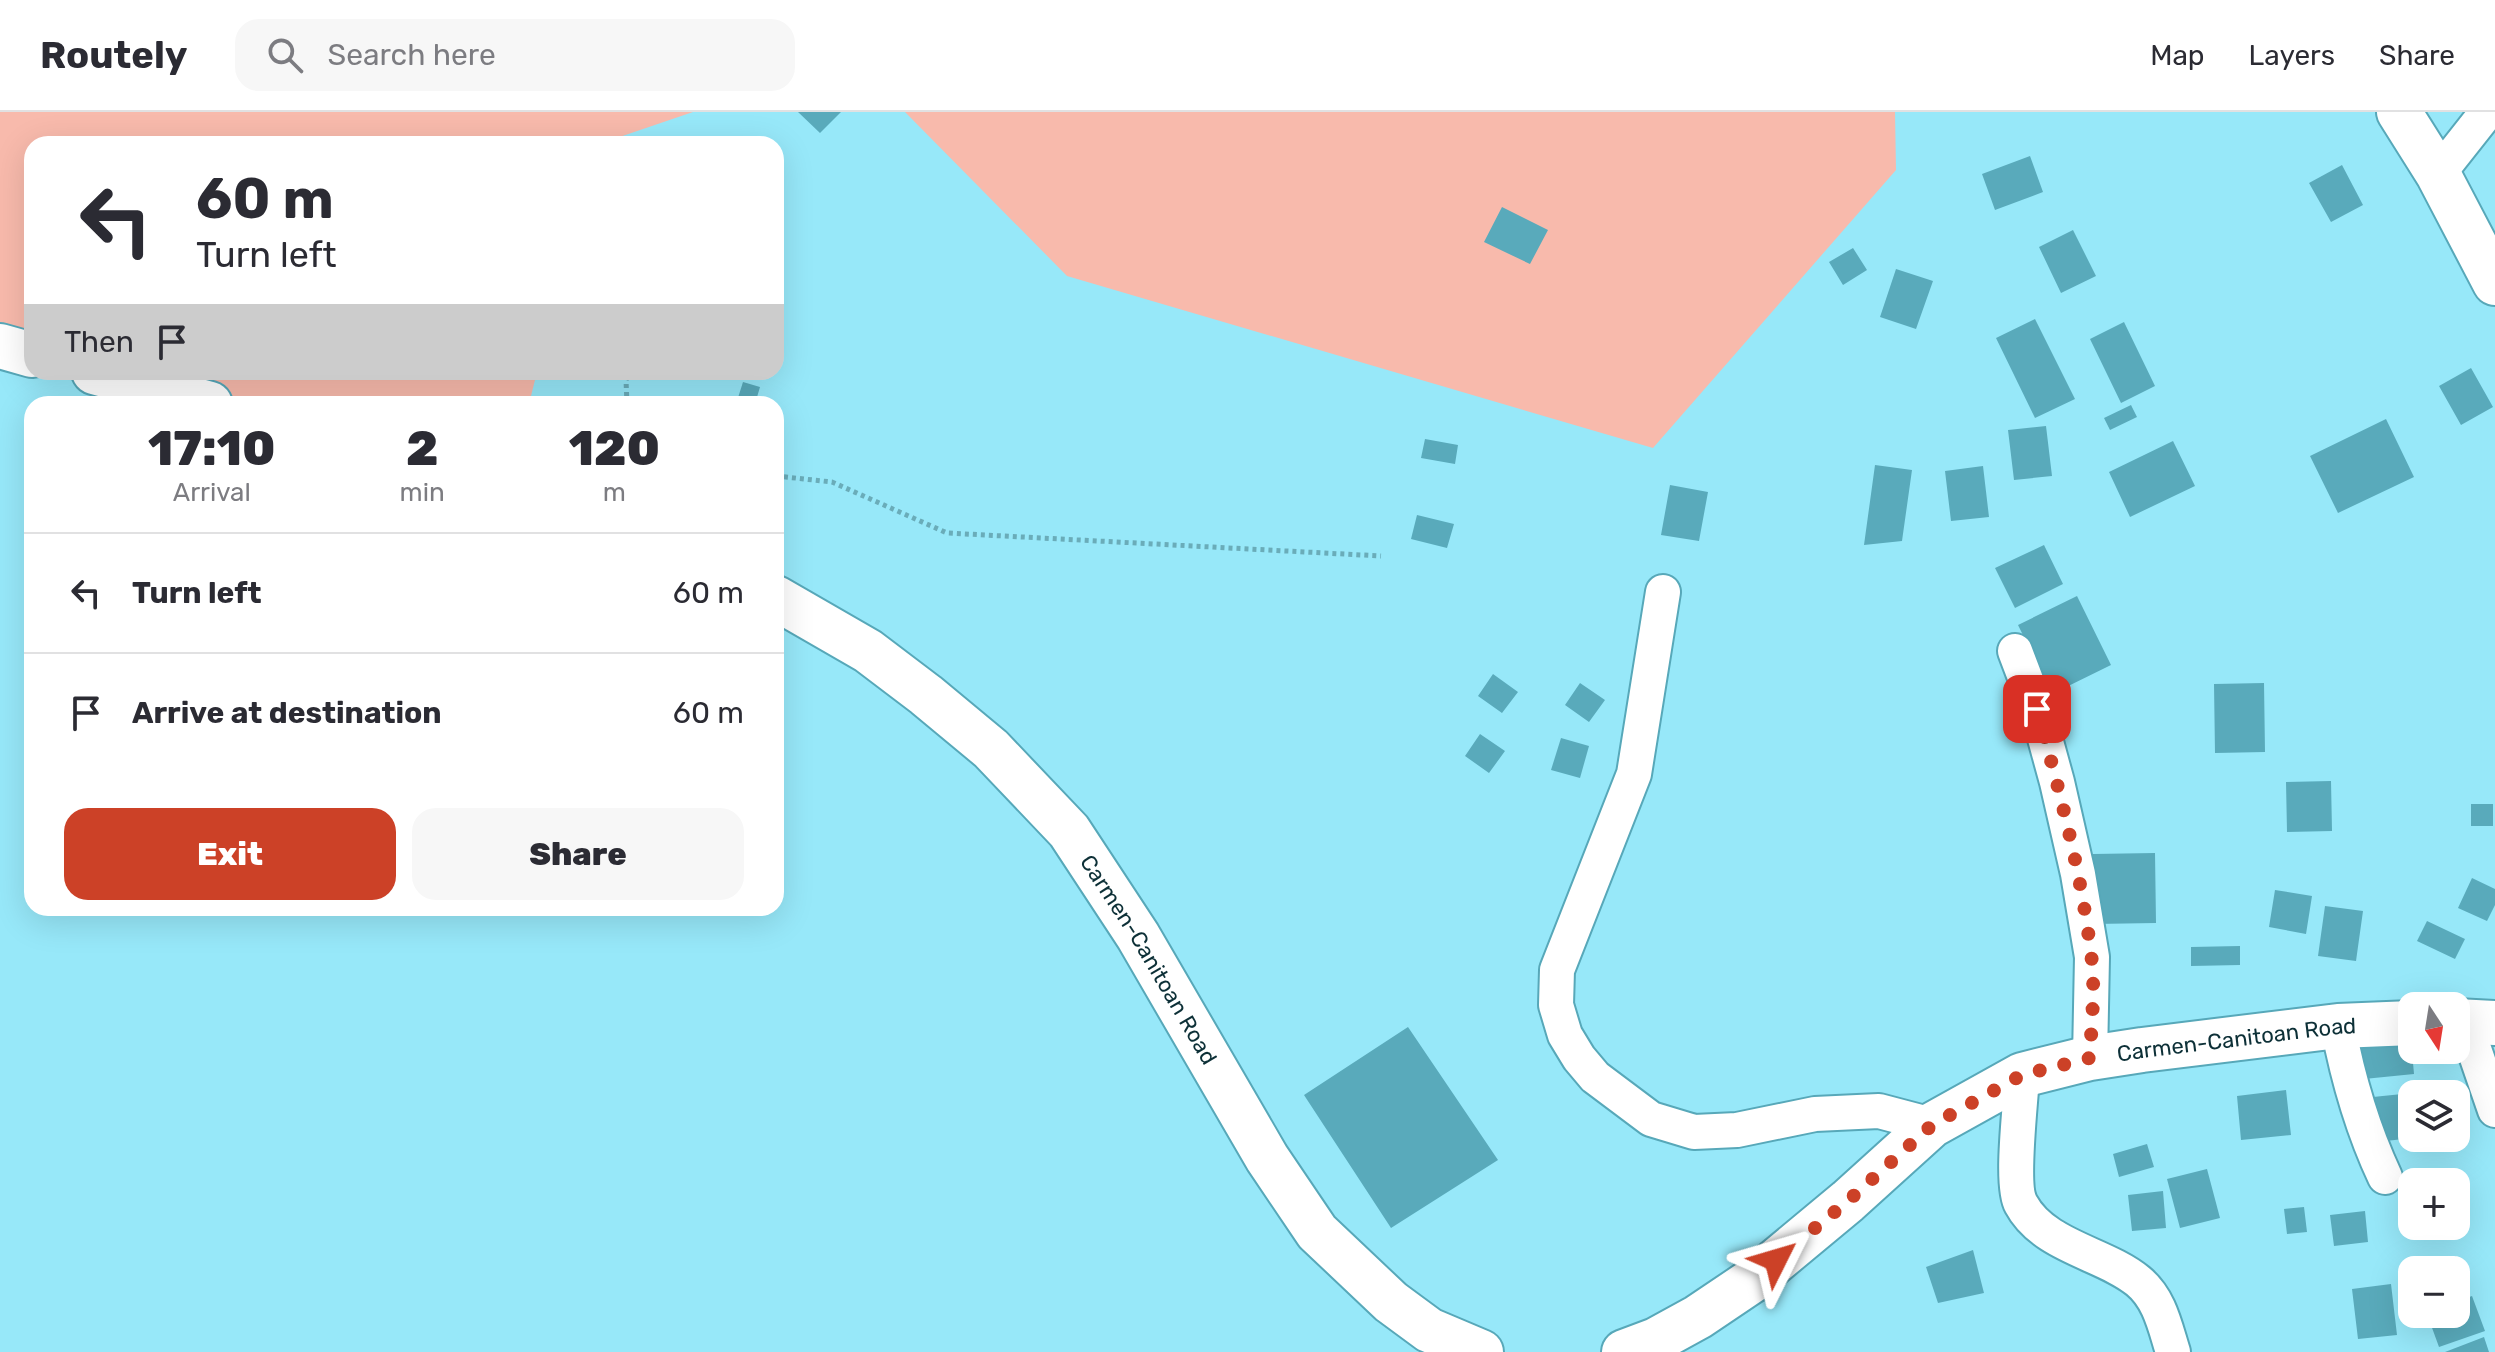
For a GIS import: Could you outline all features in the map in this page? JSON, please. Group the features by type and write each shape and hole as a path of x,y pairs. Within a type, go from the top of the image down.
{"main road":[{"path":"2399,112 2438,174 2495,283"},
{"path":"0,346 24,353"},
{"path":"123,380 181,396"},
{"name":"Carmen-Canitoan Road","path":"784,603 868,651 926,695 991,749 1069,831 1138,936 1267,1158 1317,1232 1391,1302 1429,1330 1481,1352"},
{"name":"Carmen-Canitoan Road","path":"1624,1352 1656,1340 1698,1317 1753,1280 1848,1201 1932,1125 2022,1075 2090,1058 2338,1026 2398,1024"}],"street":[{"path":"2438,174 2487,112"},
{"path":"1663,592 1634,774 1557,970 1556,1005 1565,1035 1595,1077 1651,1119 1694,1132 1737,1130 1815,1114 1879,1111 1932,1125"},
{"path":"2015,651 2037,709 2078,874 2092,957 2090,1058"},
{"path":"2472,1021 2495,1110"},
{"path":"2338,1026 2349,1084 2370,1145 2385,1177"},
{"path":"2022,1075 2016,1174 2019,1203 2042,1231 2139,1281 2159,1307 2173,1352"}],"path":[{"path":"784,477 832,482 947,533 1381,556"}],"shaded area":[{"path":"0,112 693,112 622,136 24,136 24,352 0,345"},
{"path":"905,112 1895,112 1896,170 1653,448 1067,276"},
{"path":"119,380 535,380 531,396 174,396"}],"building":[{"path":"798,112 841,112 820,133"},
{"path":"2030,156 2043,192 1995,210 1982,174"},
{"path":"2342,165 2363,205 2331,222 2309,183"},
{"path":"1502,207 1548,230 1530,264 1484,242"},
{"path":"2073,230 2096,276 2061,293 2039,247"},
{"path":"1853,248 1867,270 1843,285 1829,262"},
{"path":"1896,269 1933,281 1916,329 1880,317"},
{"path":"2035,319 2075,399 2035,418 1996,338"},
{"path":"2124,322 2155,386 2121,403 2090,339"},
{"path":"2471,368 2493,407 2461,425 2439,386"},
{"path":"743,382 760,387 757,396 739,396"},
{"path":"2131,405 2137,417 2110,430 2104,418"},
{"path":"2386,419 2414,477 2338,513 2310,456"},
{"path":"2046,426 2052,476 2014,480 2008,430"},
{"path":"1425,439 1458,445 1455,464 1421,458"},
{"path":"2173,441 2195,486 2130,517 2109,472"},
{"path":"1875,465 1912,470 1902,541 1864,545"},
{"path":"1983,466 1989,517 1951,521 1945,471"},
{"path":"1670,485 1708,492 1699,541 1661,535"},
{"path":"1417,515 1454,524 1447,548 1411,539"},
{"path":"2044,545 2063,584 2015,608 1995,568"},
{"path":"2077,596 2111,665 2052,694 2018,625"},
{"path":"1493,674 1518,692 1502,713 1478,696"},
{"path":"1580,683 1605,700 1589,722 1565,705"},
{"path":"2264,683 2265,752 2215,753 2214,684"},
{"path":"1480,734 1505,751 1489,773 1465,756"},
{"path":"1561,738 1589,746 1580,778 1551,770"},
{"path":"2331,781 2332,831 2287,832 2286,782"},
{"path":"2471,804 2493,804 2493,826 2471,826"},
{"path":"2155,853 2156,923 2094,924 2093,854"},
{"path":"2472,878 2495,889 2495,905 2487,921 2458,908"},
{"path":"2275,890 2312,896 2306,934 2269,927"},
{"path":"2325,906 2363,911 2356,961 2318,956"},
{"path":"2427,921 2465,939 2455,959 2417,941"},
{"path":"2240,946 2240,965 2191,966 2191,947"},
{"path":"1408,1027 1498,1160 1391,1228 1304,1095"},
{"path":"2398,1030 2398,1064 2413,1064 2414,1074 2364,1079 2360,1034"},
{"path":"2286,1090 2291,1135 2241,1140 2237,1096"},
{"path":"2398,1094 2398,1140 2377,1142 2373,1097"},
{"path":"2147,1144 2154,1167 2119,1177 2113,1154"},
{"path":"2207,1169 2220,1218 2180,1228 2167,1179"},
{"path":"2163,1191 2166,1228 2132,1231 2128,1195"},
{"path":"2304,1207 2307,1232 2287,1234 2284,1209"},
{"path":"2365,1211 2368,1242 2334,1246 2330,1215"},
{"path":"1973,1250 1984,1293 1938,1303 1926,1267"},
{"path":"2391,1284 2397,1335 2358,1339 2352,1289"},
{"path":"2470,1297 2485,1331 2439,1347 2432,1328 2470,1328"},
{"path":"2484,1337 2489,1352 2445,1352"}],"route":[{"path":"1776,1260 1848,1201 1932,1125 2022,1075 2090,1058 2092,957 2078,874 2037,709"}]}
